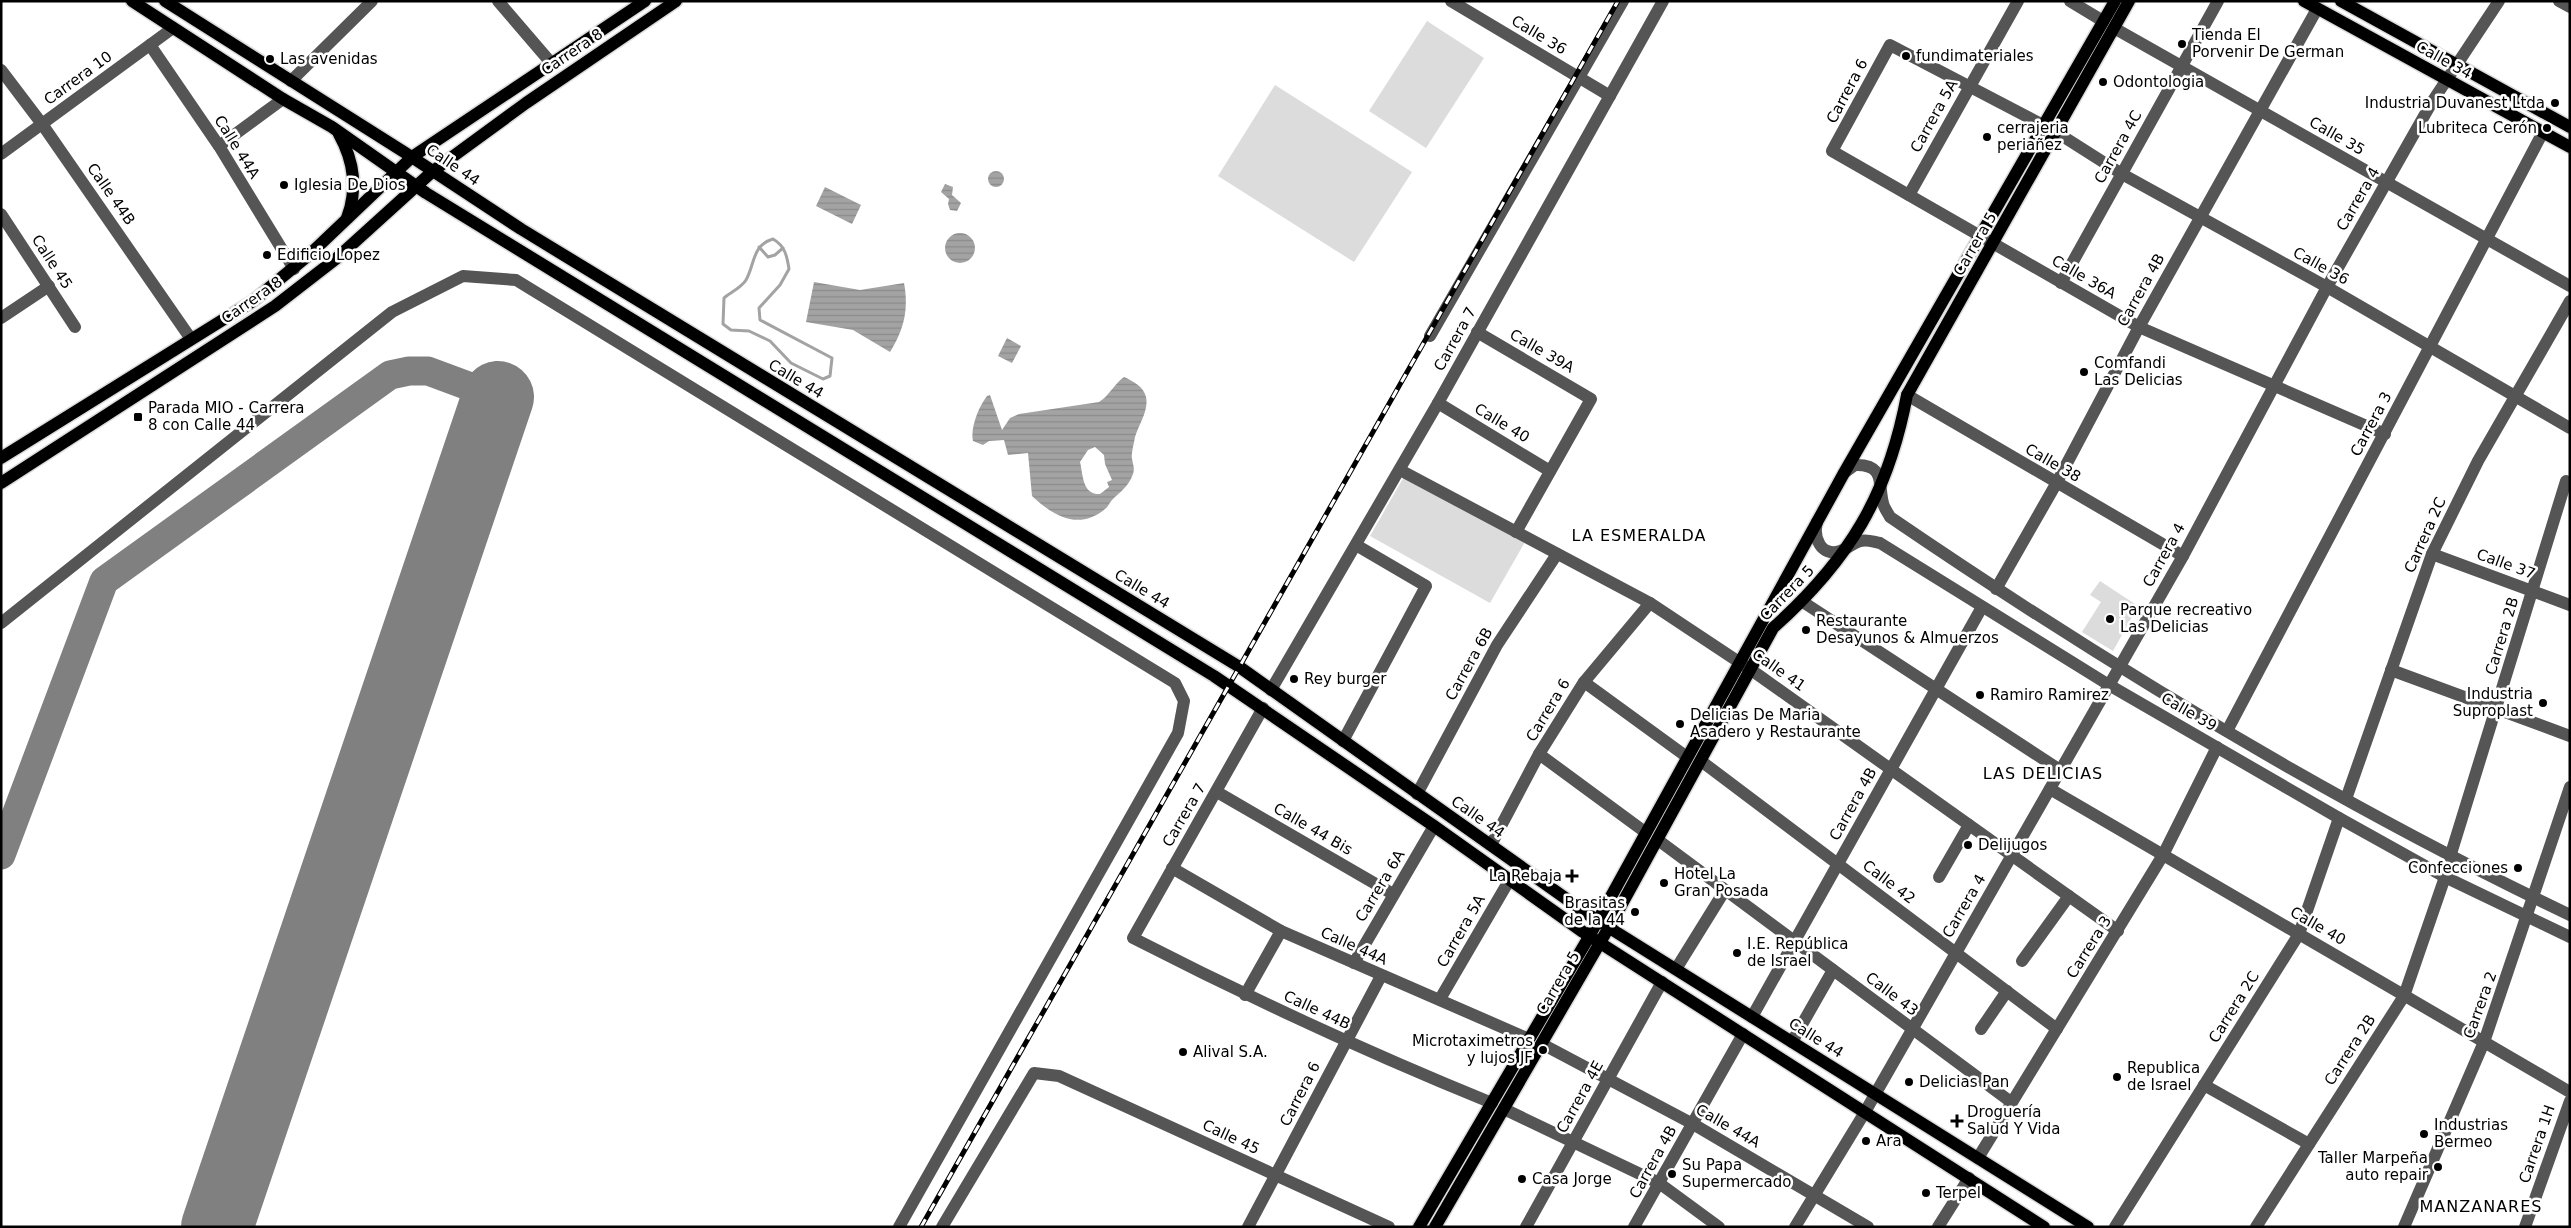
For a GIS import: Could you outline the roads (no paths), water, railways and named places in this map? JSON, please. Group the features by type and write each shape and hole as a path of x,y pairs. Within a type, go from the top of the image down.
{"main road":[{"path":"132,1 283,99 336,130 416,186 1263,708 1589,936 2044,1227"},
{"name":"Calle 44","path":"165,1 179,5 291,81 588,271 1231,662 1597,920 2088,1227"},
{"name":"Carrera 8","path":"1,458 253,301 294,269 412,157 645,1"},
{"name":"Carrera 8","path":"1,482 275,306 337,258 433,171 526,103 676,1"},
{"name":"Carrera 5","path":"1419,1227 1589,936 1844,473 2114,1"},
{"name":"Carrera 5","path":"1435,1227 1658,840 1772,628 1803,602 1828,574 1849,546 1882,485 1900,433 1907,395 2130,1"},
{"name":"Calle 34","path":"2304,1 2570,147"},
{"name":"Calle 34","path":"2341,1 2570,127"},
{"path":"336,130 351,159 354,175 351,206 345,221"}],"street":[{"path":"291,81 372,1"},
{"path":"498,1 552,64"},
{"name":"Calle 36","path":"1451,1 1610,96"},
{"path":"1430,336 1623,1"},
{"name":"Carrera 7","path":"1271,690 1400,470 1663,1"},
{"name":"Carrera 5A","path":"1908,195 2018,1"},
{"path":"2070,1 2103,21"},
{"name":"Carrera 4C","path":"2061,283 2218,1"},
{"name":"Carrera 4","path":"1795,1227 1865,1112 2183,556 2327,287 2386,182 2446,79 2499,1"},
{"path":"2559,1 2570,7"},
{"name":"Carrera 4B","path":"1996,590 2056,484 2138,327 2318,9"},
{"name":"Carrera 10","path":"1,154 173,28"},
{"name":"Calle 35","path":"2114,28 2570,286"},
{"name":"Calle 44A","path":"150,45 218,146 294,269"},
{"name":"Carrera 6","path":"1832,151 1890,45 1969,87"},
{"name":"Calle 44B","path":"1,70 42,124 191,339"},
{"path":"1969,87 2042,125"},
{"path":"218,146 283,99"},
{"name":"Calle 36","path":"2056,132 2122,174 2200,219 2327,287 2570,428"},
{"name":"Carrera 3","path":"2228,731 2544,132"},
{"name":"Calle 36A","path":"1832,151 2138,327 2384,434"},
{"name":"Calle 45","path":"1,214 75,327"},
{"path":"1,623 392,312 463,276 516,280 1175,683 1184,701 1178,733 899,1227"},
{"path":"1,318 48,286"},
{"name":"Carrera 2C","path":"2346,800 2432,554 2478,461 2570,301"},
{"name":"Calle 39A","path":"1477,332 1592,399 1550,471"},
{"name":"Calle 38","path":"1907,395 2056,484 2183,556"},
{"name":"Calle 40","path":"1438,403 1550,471"},
{"path":"1844,473 1855,465 1870,467 1875,471 1882,485"},
{"name":"Calle 41","path":"1400,470 1650,603 1751,670 2118,931"},
{"path":"1516,532 1550,471"},
{"name":"Carrera 2B","path":"2450,857 2566,482"},
{"name":"Calle 39","path":"1882,485 1882,503 1890,517 1996,590 2119,667 2346,800 2450,857 2570,915"},
{"name":"Calle 39","path":"1817,522 1814,532 1816,541 1822,548 1831,552 1841,551 1862,540 1880,544 2109,685 2339,818 2445,877 2570,936"},
{"path":"1343,740 1426,586 1356,545"},
{"name":"Carrera 6B","path":"1417,794 1497,645 1557,554"},
{"name":"Calle 37","path":"2432,554 2570,605"},
{"path":"1803,602 2060,770"},
{"name":"Carrera 6","path":"1491,845 1540,754 1584,682 1650,603"},
{"name":"Carrera 4B","path":"1752,1017 1982,607"},
{"path":"2391,670 2570,736"},
{"path":"1584,682 1687,757"},
{"name":"Carrera 7","path":"1132,938 1263,708"},
{"name":"Carrera 3","path":"1978,1158 2163,855 2217,747"},
{"path":"1540,754 1645,832"},
{"name":"Calle 42","path":"1702,761 1955,954 2057,1029"},
{"name":"Carrera 2","path":"2404,1227 2484,1042 2528,917 2570,787"},
{"name":"Calle 40","path":"2050,789 2570,1092"},
{"name":"Calle 44 Bis","path":"1216,792 1393,894"},
{"name":"Carrera 2C","path":"2115,1227 2299,934 2339,818"},
{"path":"1939,877 1969,825"},
{"name":"Carrera 6A","path":"1354,963 1434,826"},
{"name":"Calle 43","path":"1658,840 2011,1102"},
{"name":"Calle 44A","path":"1172,868 1281,931 1529,1039"},
{"name":"Carrera 2B","path":"2256,1227 2404,996 2445,877"},
{"name":"Carrera 5A","path":"1440,1000 1510,879"},
{"path":"1676,969 1724,890"},
{"path":"2022,962 2069,896"},
{"path":"1245,995 1281,931"},
{"name":"Calle 44B","path":"1132,938 1245,995 1345,1041 1492,1103"},
{"path":"1792,1042 1834,970"},
{"name":"Carrera 6","path":"1248,1227 1381,976"},
{"name":"Carrera 4E","path":"1526,1227 1662,982"},
{"path":"1981,1029 2007,991"},
{"name":"Carrera 4B","path":"1634,1227 1743,1034"},
{"name":"Calle 44A","path":"1542,1044 1693,1124 1868,1227"},
{"name":"Calle 45","path":"942,1227 1034,1073 1059,1076 1389,1227"},
{"path":"2204,1084 2309,1144"},
{"name":"Carrera 1H","path":"2525,1227 2570,1101"},
{"path":"1504,1109 1659,1183 1719,1227"},
{"path":"1938,1227 1969,1178"}],"waterway":[{"path":"773,239 785,252 789,269 780,285 759,308 760,320 832,358 830,376 823,379 791,363 770,341 749,331 731,330 723,324 724,298 744,283 758,250 766,242 773,239"},
{"path":"759,247 768,257 775,255 783,248"}],"railway":[{"path":"921,1227 1618,1"}],"place":[{"name":"Tienda El Porvenir De German","path":"2182,44"},
{"name":"fundimateriales","path":"1906,56"},
{"name":"Las avenidas","path":"270,59"},
{"name":"Odontologia","path":"2103,82"},
{"name":"Industria Duvanest Ltda","path":"2555,103"},
{"name":"Lubriteca Cerón","path":"2547,128"},
{"name":"cerrajeria periañez","path":"1987,137"},
{"name":"Iglesia De Dios","path":"284,185"},
{"name":"Edificio Lopez","path":"267,255"},
{"name":"Comfandi Las Delicias","path":"2084,372"},
{"name":"Parada MIO - Carrera 8 con Calle 44","path":"138,417"},
{"name":"Parque recreativo Las Delicias","path":"2110,619"},
{"name":"Restaurante Desayunos & Almuerzos","path":"1806,630"},
{"name":"Rey burger","path":"1294,679"},
{"name":"Ramiro Ramirez","path":"1980,695"},
{"name":"Industria Suproplast","path":"2543,703"},
{"name":"Delicias De Maria Asadero y Restaurante","path":"1680,724"},
{"name":"Delijugos","path":"1968,845"},
{"name":"Confecciones","path":"2518,868"},
{"name":"La Rebaja","path":"1572,876"},
{"name":"Hotel La Gran Posada","path":"1664,883"},
{"name":"Brasitas de la 44","path":"1635,912"},
{"name":"I.E. República de Israel","path":"1737,953"},
{"name":"Microtaximetros y lujos JF","path":"1543,1050"},
{"name":"Alival S.A.","path":"1183,1052"},
{"name":"Republica de Israel","path":"2117,1077"},
{"name":"Delicias Pan","path":"1909,1082"},
{"name":"Droguería Salud Y Vida","path":"1957,1121"},
{"name":"Industrias Bermeo","path":"2424,1134"},
{"name":"Ara","path":"1866,1141"},
{"name":"Taller Marpeña auto repair","path":"2438,1167"},
{"name":"Su Papa Supermercado","path":"1672,1174"},
{"name":"Casa Jorge","path":"1522,1179"},
{"name":"Terpel","path":"1926,1193"}],"district":[{"name":"LA ESMERALDA","path":"1639,535"},
{"name":"LAS DELICIAS","path":"2043,773"},
{"name":"MANZANARES","path":"2481,1206"}]}
